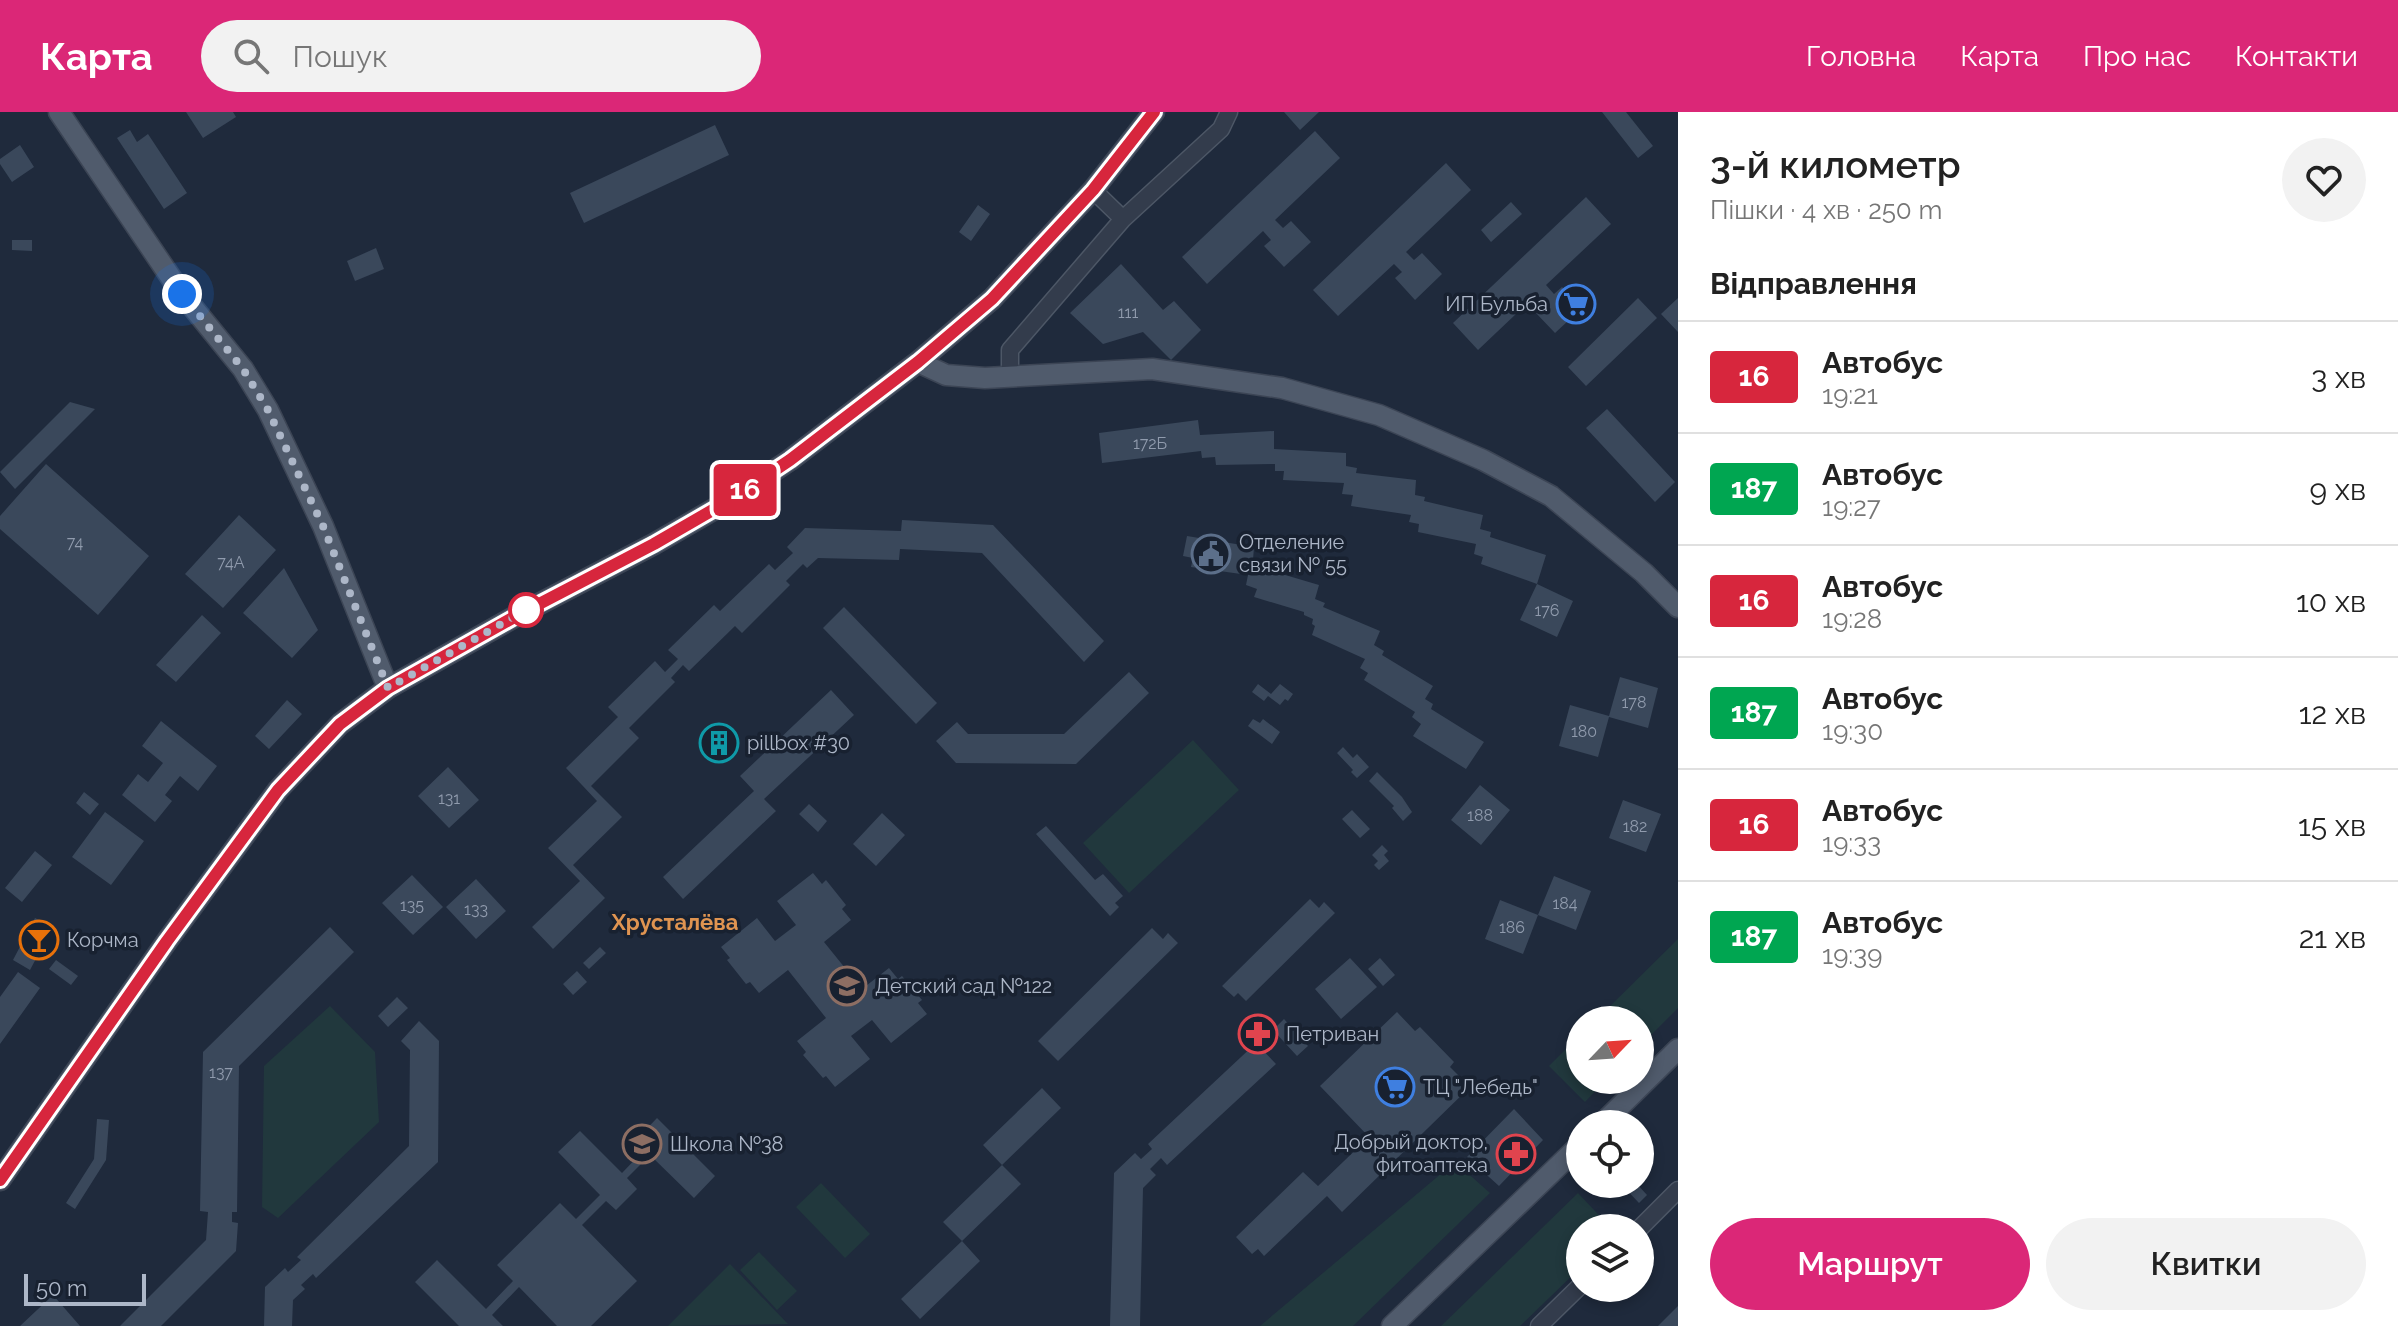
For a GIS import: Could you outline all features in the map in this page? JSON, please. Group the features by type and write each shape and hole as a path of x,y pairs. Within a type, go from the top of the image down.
{"main road":[{"path":"59,112 182,294 243,369 268,410 323,526 388,688"},
{"path":"0,1180 167,941 278,790 340,724 388,688 730,500 790,460 918,362 992,299 1093,190 1154,112"},
{"path":"918,362 946,375 1010,377 1152,369 1282,388 1379,415 1483,460 1551,496 1644,573 1678,607"},
{"path":"1616,1110 1678,1049"},
{"path":"1392,1326 1566,1158"}],"street":[{"path":"1010,377 1010,350 1123,219 1221,129 1229,112"},
{"path":"1093,190 1123,219"},
{"path":"1654,1214 1678,1190"},
{"path":"1539,1326 1566,1300"}],"green space":[{"path":"1193,740 1239,790 1129,893 1083,843"},
{"path":"1678,939 1678,1008 1654,1032 1654,1006 1610,1006"},
{"path":"330,1006 375,1052 379,1122 278,1218 262,1207 264,1066"},
{"path":"1566,1049 1566,1083 1549,1066"},
{"path":"1577,1094 1593,1094 1585,1102"},
{"path":"1455,1162 1490,1193 1353,1326 1260,1326"},
{"path":"821,1183 870,1234 845,1258 796,1207"},
{"path":"1573,1198 1583,1198 1598,1214 1566,1214 1566,1282 1520,1326 1441,1326"},
{"path":"759,1252 797,1291 777,1310 740,1270"},
{"path":"730,1264 788,1324 668,1326"}],"building":[{"path":"186,112 233,112 236,117 203,138"},
{"path":"1284,112 1319,112 1300,130"},
{"path":"1602,112 1626,112 1653,146 1638,158"},
{"path":"715,125 729,155 584,223 570,193"},
{"path":"130,130 137,142 148,134 187,193 164,209 117,138"},
{"path":"1315,131 1340,158 1275,220 1283,228 1291,221 1311,242 1284,267 1264,246 1271,240 1263,231 1207,284 1182,257"},
{"path":"20,145 34,167 12,182 0,159"},
{"path":"1446,163 1471,190 1406,252 1414,260 1422,253 1442,274 1415,300 1395,278 1402,272 1394,264 1338,316 1313,290"},
{"path":"1586,197 1611,224 1546,285 1554,294 1562,287 1582,308 1555,333 1535,312 1542,306 1534,297 1478,350 1453,323"},
{"path":"1511,202 1522,214 1491,242 1481,230"},
{"path":"978,205 990,214 971,241 959,232"},
{"path":"12,240 32,240 32,251 12,250"},
{"path":"376,248 384,269 355,281 347,261"},
{"path":"1121,264 1163,310 1174,301 1201,330 1171,360 1143,332 1103,344 1070,313"},
{"path":"1638,298 1657,318 1586,386 1568,367"},
{"path":"1678,298 1678,332 1661,314"},
{"path":"70,402 95,409 15,489 0,472"},
{"path":"1607,409 1675,482 1655,502 1586,428"},
{"path":"1198,420 1200,435 1274,431 1274,449 1346,453 1346,466 1357,468 1356,473 1416,480 1415,495 1425,497 1424,501 1483,515 1480,529 1491,532 1490,537 1546,555 1537,584 1481,564 1483,557 1474,554 1476,544 1418,532 1419,524 1409,522 1411,515 1351,506 1353,495 1342,494 1344,483 1283,480 1284,471 1275,471 1275,464 1216,465 1215,457 1202,458 1201,451 1102,463 1099,433"},
{"path":"46,464 149,556 98,615 0,529 0,516"},
{"path":"239,515 276,550 223,608 185,574"},
{"path":"902,520 993,525 1104,641 1084,662 982,553 900,549 899,560 818,558 807,568 803,564 786,581 790,585 742,633 735,626 689,671 683,665 671,678 675,682 629,728 639,738 591,786 622,817 573,865 605,898 553,949 532,927 580,881 548,848 597,801 566,768 618,717 608,707 655,661 665,672 678,659 668,650 714,605 720,611 769,564 775,570 793,553 787,547 805,528 901,531"},
{"path":"1187,536 1254,547 1253,560 1263,563 1262,568 1319,585 1315,599 1325,603 1323,607 1380,631 1374,645 1384,651 1382,655 1433,686 1425,699 1433,704 1431,709 1484,742 1466,769 1413,736 1421,724 1412,717 1415,712 1364,680 1368,673 1360,668 1365,659 1312,635 1315,626 1313,619 1304,612 1254,597 1257,589 1246,585 1248,575 1191,567 1193,558 1183,556"},
{"path":"284,568 318,630 292,658 243,613"},
{"path":"1537,584 1573,601 1557,637 1520,620"},
{"path":"844,607 937,703 916,724 823,628"},
{"path":"202,615 221,633 176,682 156,665"},
{"path":"1129,672 1149,693 1076,764 956,763 936,741 957,722 968,734 1064,734"},
{"path":"1620,677 1658,688 1648,728 1609,717 1598,757 1559,746 1570,705 1609,716"},
{"path":"1258,684 1271,694 1280,684 1293,694 1280,705 1268,696 1264,701 1252,692"},
{"path":"831,690 854,715 764,799 776,811 683,899 663,877 754,791 740,776"},
{"path":"287,700 302,714 269,749 255,736"},
{"path":"1253,719 1260,723 1263,719 1280,732 1272,744 1248,726"},
{"path":"161,721 217,766 198,791 180,776 165,795 172,801 155,822 122,795 138,774 148,782 163,763 142,746"},
{"name":"pillbox #30","path":"720,730 728,733 731,741 728,749 720,752 712,749 709,741 712,733"},
{"path":"1343,747 1353,758 1357,754 1369,767 1357,778 1337,753"},
{"path":"448,767 479,800 449,828 418,796"},
{"path":"1377,772 1412,812 1403,821 1392,808 1394,806 1369,781"},
{"path":"1480,785 1510,810 1481,845 1451,820"},
{"path":"84,792 99,804 90,815 76,803"},
{"path":"1623,800 1661,814 1646,852 1609,838"},
{"path":"809,804 827,821 818,832 799,814"},
{"path":"1352,810 1370,829 1360,838 1342,819"},
{"path":"105,812 144,841 111,885 72,857"},
{"path":"882,813 905,835 876,866 853,844"},
{"path":"1046,826 1095,880 1103,874 1123,896 1115,903 1119,907 1110,916 1036,834"},
{"path":"1382,845 1388,851 1384,855 1389,861 1379,870 1374,865 1378,861 1372,855"},
{"path":"35,851 52,865 22,902 5,888"},
{"path":"813,873 822,884 826,880 846,905 842,909 851,920 824,942 862,989 889,968 898,979 902,976 922,1000 918,1003 927,1014 891,1043 872,1020 851,1036 870,1059 835,1087 803,1055 806,1052 797,1041 826,1018 788,970 759,993 750,982 746,984 721,947 757,918 775,941 796,925 777,901"},
{"path":"412,875 443,907 413,935 382,903"},
{"path":"1554,876 1591,891 1576,930 1538,915"},
{"path":"476,879 506,911 476,939 446,907"},
{"path":"1310,899 1319,908 1324,902 1335,913 1246,1001 1238,993 1234,997 1222,986"},
{"path":"1500,900 1538,915 1523,954 1485,939"},
{"path":"35,918 53,927 48,936 57,942 49,958 39,953 30,970 13,960"},
{"path":"330,927 354,952 239,1066 237,1212 232,1212 232,1222 238,1223 236,1251 161,1326 120,1326 206,1240 208,1212 200,1211 203,1052"},
{"path":"1152,928 1163,939 1168,933 1178,943 1058,1061 1038,1041"},
{"path":"600,947 606,953 589,969 583,963"},
{"path":"1350,958 1377,987 1341,1019 1315,989"},
{"path":"1380,958 1395,975 1383,986 1368,969"},
{"path":"56,960 78,976 71,985 49,969"},
{"path":"577,971 587,982 573,995 563,984"},
{"path":"18,972 40,988 0,1044 0,997"},
{"path":"397,997 408,1008 388,1027 378,1016"},
{"name":"ТЦ \"Лебедь\"","path":"1397,1012 1415,1031 1420,1027 1454,1062 1450,1067 1470,1087 1342,1212 1327,1196 1264,1256 1258,1249 1252,1254 1236,1237 1303,1172 1318,1186 1369,1137 1320,1086"},
{"path":"1284,1019 1308,1046 1297,1056 1273,1030"},
{"path":"419,1021 439,1041 438,1162 316,1278 313,1274 301,1285 305,1289 293,1300 292,1326 264,1326 265,1287 285,1268 288,1272 301,1260 297,1257 409,1146 410,1050 401,1041"},
{"path":"1256,1043 1276,1064 1167,1165 1161,1158 1150,1169 1156,1175 1143,1188 1140,1326 1110,1326 1114,1173 1135,1153 1141,1159 1152,1149 1148,1144"},
{"path":"1042,1088 1061,1108 1002,1165 983,1145"},
{"path":"1514,1109 1543,1140 1499,1186 1467,1157"},
{"path":"657,1118 715,1176 694,1198 650,1155 627,1178 637,1189 616,1210 606,1201 582,1225 637,1281 591,1326 557,1326 519,1287 492,1315 503,1326 459,1326 415,1282 437,1260 486,1309 513,1281 497,1265 560,1203 576,1219 600,1195 558,1152 580,1131 622,1173 645,1149 636,1140"},
{"path":"97,1119 109,1120 106,1160 75,1209 66,1203 94,1159"},
{"path":"1002,1165 1021,1184 962,1241 943,1222"},
{"path":"962,1241 980,1261 920,1319 901,1299"},
{"path":"53,1295 80,1326 20,1326"},
{"path":"1678,1306 1678,1326 1658,1326"}],"bus line":[{"name":"16","path":"0,1180 167,941 278,790 298,765 340,724 388,688 654,544 730,500 790,460 918,362 992,299 1093,190 1154,112"}],"place":[{"name":"ИП Бульба","path":"1576,304"},
{"name":"Отделение связи № 55","path":"1211,554"},
{"name":"pillbox #30","path":"719,743"},
{"name":"Корчма","path":"39,940"},
{"name":"Детский сад №122","path":"847,986"},
{"name":"Петриван","path":"1258,1034"},
{"name":"ТЦ \"Лебедь\"","path":"1395,1087"},
{"name":"Школа №38","path":"642,1144"},
{"name":"Добрый доктор, фитоаптека","path":"1516,1154"}],"district":[{"name":"Хрусталёва","path":"675,922"}],"route":[{"path":"182,294 243,369 268,410 323,526 388,688 526,610"}]}
